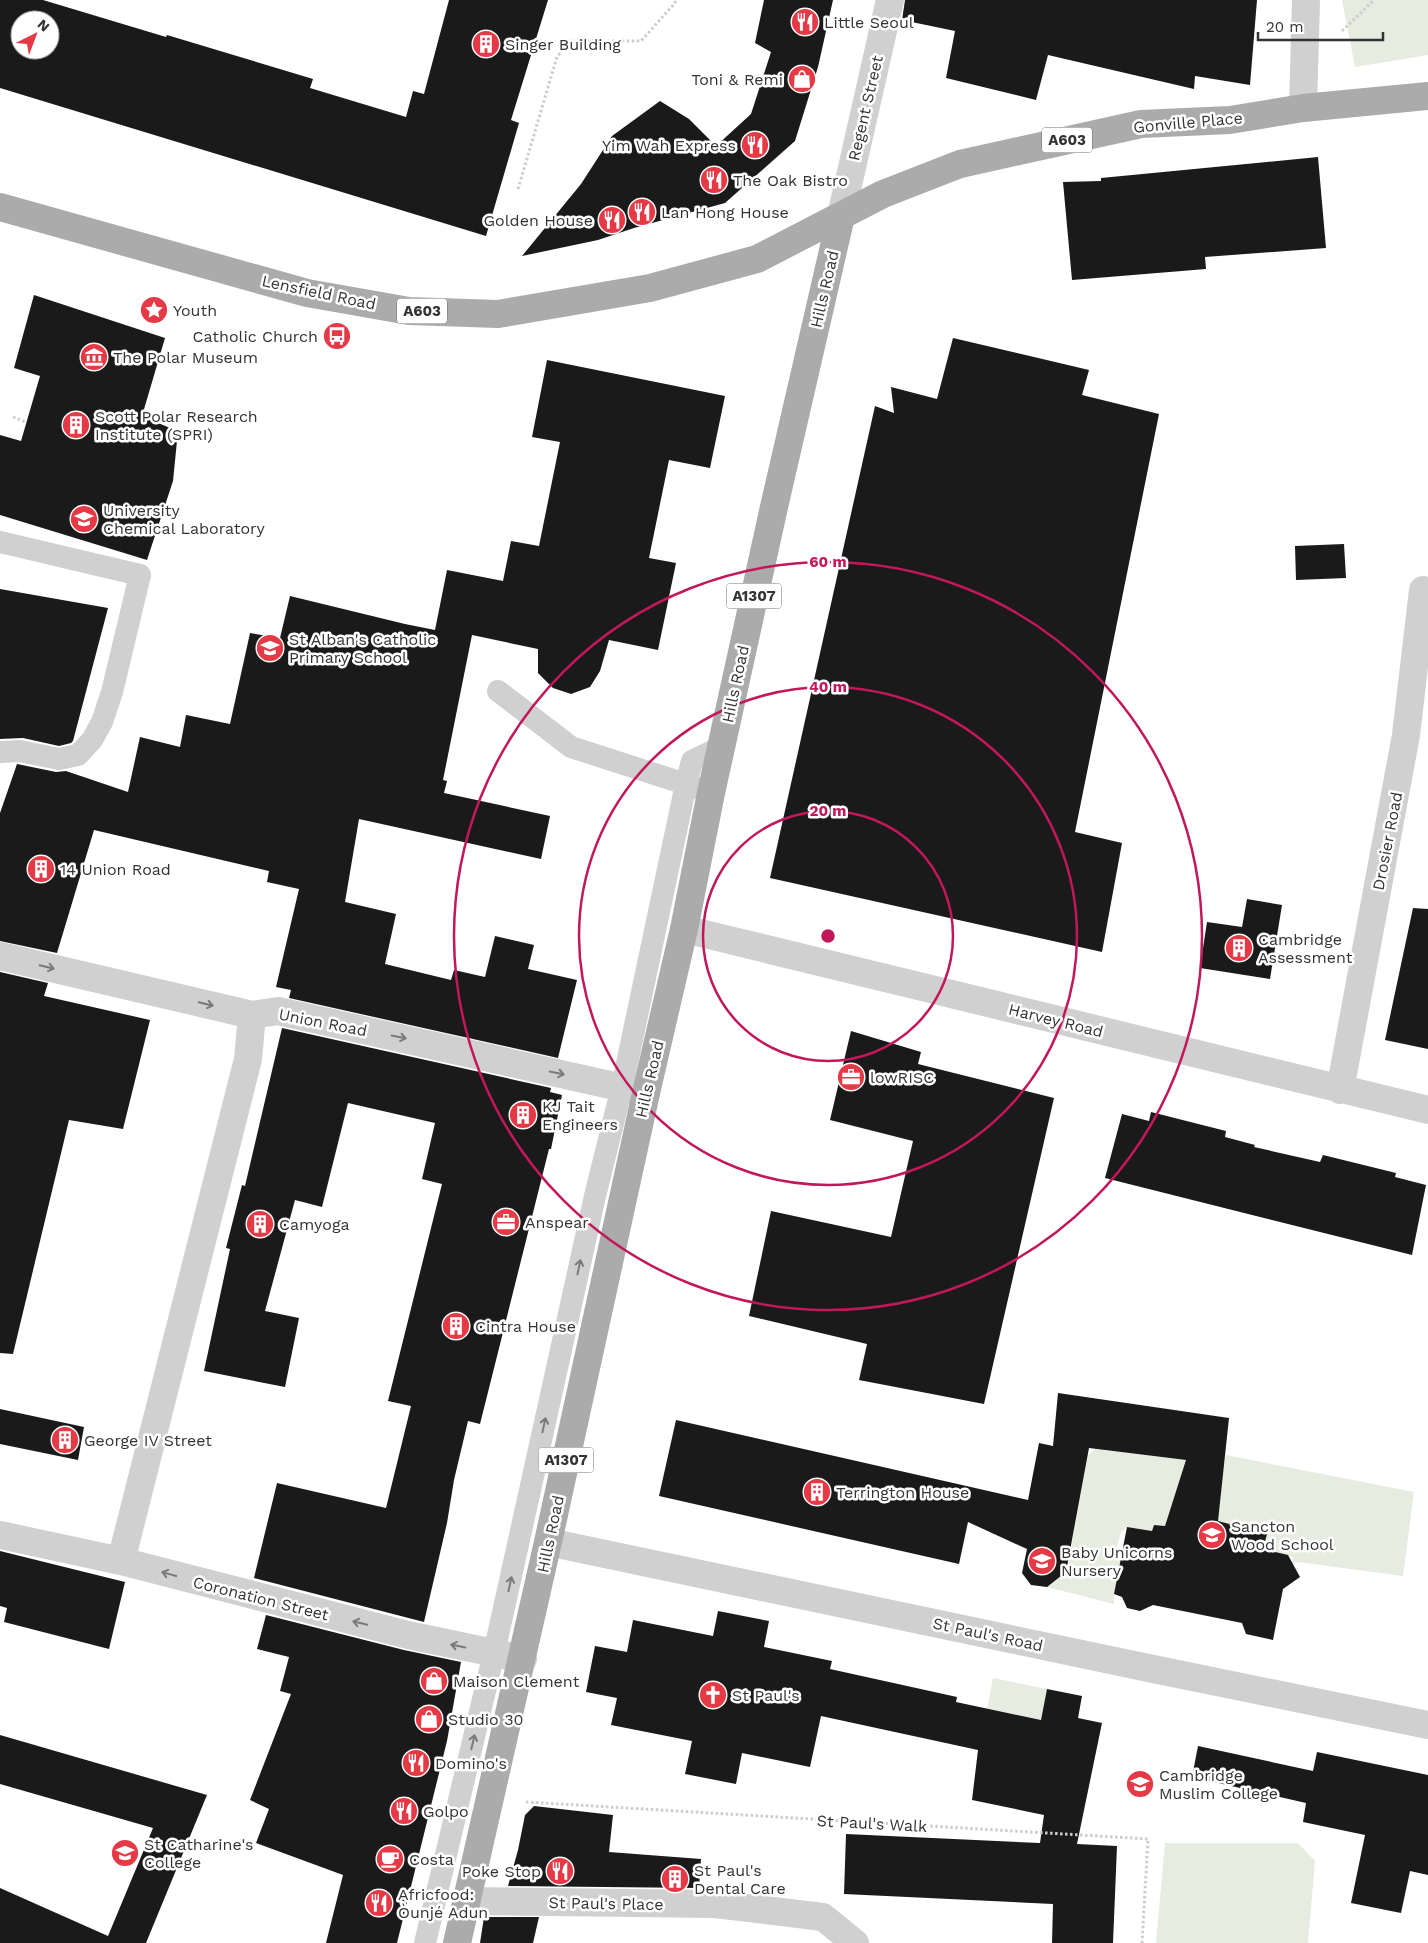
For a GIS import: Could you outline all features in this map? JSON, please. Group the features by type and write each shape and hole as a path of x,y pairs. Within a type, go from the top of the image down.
{"main road":[{"name":"Gonville Place","path":"841,216 883,194 960,164 1140,124 1230,120 1303,108 1428,96"},
{"name":"Lensfield Road","path":"0,207 307,293 409,311 498,314 650,288 757,259 841,216"},
{"name":"Hills Road","path":"458,1943 548,1542 634,1090 684,929 699,788 721,747 841,216"}],"street":[{"name":"Regent Street","path":"841,216 890,0"},
{"path":"1303,108 1306,0"},
{"name":"Drosier Road","path":"1340,1090 1406,735 1423,590"},
{"name":"Harvey Road","path":"684,929 1428,1110"},
{"name":"Union Road","path":"0,956 252,1015 278,1011 634,1090"},
{"path":"121,1561 248,1060 252,1015"},
{"name":"Coronation Street","path":"0,1535 121,1561 408,1635 523,1659"},
{"name":"St Paul's Road","path":"548,1542 1428,1725"},
{"name":"St Paul's Place","path":"467,1901 715,1904 823,1917 854,1943"}],"lane":[{"path":"0,542 140,575 112,692 102,722 92,740 78,754 59,759 20,751 0,752"},
{"path":"425,1943 494,1654 595,1196 634,1090 699,788 571,747 498,691"}],"path":[{"path":"518,190 557,57 570,41 641,41 676,0"},
{"path":"13,417 26,422"},
{"name":"St Paul's Walk","path":"491,1800 1148,1839 1142,1943"}],"shaded area":[{"path":"1342,0 1428,0 1428,55 1355,67"},
{"path":"1095,1449 1224,1465 1226,1455 1414,1492 1403,1576 1298,1562 1292,1563 1293,1557 1263,1549 1266,1534 1170,1510 1165,1526 1154,1525 1152,1531 1127,1527 1121,1532 1117,1547 1123,1555 1114,1594 1114,1604 1047,1587 1063,1557 1069,1558 1088,1455"},
{"path":"993,1678 1047,1689 1041,1720 987,1709"},
{"path":"1165,1843 1298,1843 1315,1861 1308,1943 1156,1943"}],"building":[{"path":"0,0 43,0 166,37 167,35 313,79 310,88 406,117 413,91 424,94 449,0 548,0 511,120 519,123 486,236 0,88"},
{"path":"764,0 833,0 818,67 795,141 725,203 598,240 522,256 581,184 612,136 660,101 689,119 716,146 751,114 771,52 755,43"},
{"path":"905,0 1257,0 1250,85 1195,76 1194,89 1048,55 1036,100 946,78 955,31 902,20"},
{"path":"1318,157 1326,248 1205,257 1206,269 1072,280 1063,182 1101,181 1101,178"},
{"name":"Scott Polar Research Institute (SPRI)","path":"34,295 165,338 142,416 170,428 177,441 173,481 147,560 0,515 0,435 21,441 40,376 14,368"},
{"path":"953,338 1089,370 1082,395 1159,414 1075,832 1122,843 1102,952 770,878 875,406 894,413 891,387 937,399"},
{"path":"547,360 725,396 710,468 669,460 649,558 676,563 658,650 609,640 600,671 590,687 571,694 553,688 538,673 538,649 472,635 443,780 447,781 444,793 550,816 541,859 359,819 345,902 396,914 385,964 451,980 454,970 485,977 495,936 534,945 528,969 577,980 558,1058 289,998 291,990 276,987 299,889 267,882 269,871 94,830 57,953 0,941 0,813 17,764 56,772 66,771 128,792 140,737 180,747 186,715 230,724 250,633 280,638 290,596 435,630 447,570 503,581 511,541 539,546 560,442 532,437"},
{"path":"1344,544 1346,578 1296,580 1295,546"},
{"path":"0,589 108,608 71,743 59,746 23,738 0,739"},
{"name":"Cambridge Assessment","path":"1247,899 1282,905 1270,979 1200,968 1207,922 1242,927"},
{"path":"1413,908 1428,909 1428,1049 1385,1040"},
{"path":"0,972 48,983 44,996 150,1020 123,1129 69,1120 13,1354 0,1353"},
{"path":"282,1028 551,1088 550,1092 562,1095 551,1149 549,1149 480,1424 468,1421 424,1622 254,1578 277,1483 386,1508 411,1406 388,1401 442,1184 422,1179 435,1123 348,1103 322,1207 295,1200 265,1311 299,1318 285,1387 204,1371 230,1249 226,1248 242,1185 245,1186"},
{"path":"851,1031 921,1052 918,1064 1054,1098 984,1404 859,1380 867,1344 749,1316 771,1211 891,1237 913,1141 830,1120"},
{"path":"1151,1112 1226,1131 1225,1137 1255,1145 1254,1147 1320,1162 1323,1155 1396,1173 1395,1177 1426,1185 1412,1255 1105,1178 1122,1114 1149,1121"},
{"path":"1058,1393 1229,1418 1218,1521 1267,1534 1263,1549 1288,1555 1300,1577 1283,1589 1273,1640 1246,1634 1242,1623 1153,1605 1140,1611 1127,1608 1122,1597 1114,1594 1127,1527 1152,1531 1154,1525 1165,1526 1186,1460 1089,1448 1066,1572 1047,1587 1031,1585 1022,1573 1027,1549 968,1522 959,1564 659,1496 676,1420 1028,1500 1039,1443 1053,1446"},
{"path":"0,1409 84,1427 78,1460 0,1444"},
{"path":"0,1551 125,1582 109,1649 4,1622 7,1608 0,1606"},
{"path":"718,1611 769,1621 764,1647 832,1661 830,1669 957,1697 956,1702 1041,1720 1047,1689 1082,1696 1078,1718 1102,1723 1077,1844 1117,1846 1113,1943 1052,1943 1053,1904 844,1894 846,1834 1040,1843 1044,1815 972,1800 978,1750 821,1716 810,1767 742,1753 736,1784 685,1774 692,1741 611,1725 617,1698 586,1692 595,1646 627,1652 633,1620 713,1636"},
{"path":"266,1615 404,1650 461,1662 447,1741 397,1943 326,1943 343,1875 256,1843 269,1809 250,1800 291,1694 280,1691 289,1657 257,1649"},
{"path":"0,1735 207,1795 146,1943 0,1943 0,1888 108,1936 153,1828 0,1784"},
{"path":"1198,1746 1313,1771 1317,1752 1428,1775 1428,1875 1410,1871 1401,1913 1351,1903 1365,1835 1303,1822 1306,1803 1192,1777"},
{"path":"534,1806 613,1815 609,1852 701,1859 699,1888 508,1886 525,1815"},
{"path":"484,1917 539,1917 533,1943 480,1943"}],"place":[{"name":"Little Seoul","path":"805,22"},
{"name":"Singer Building","path":"486,44"},
{"name":"Toni & Remi","path":"802,79"},
{"name":"Yim Wah Express","path":"755,145"},
{"name":"The Oak Bistro","path":"714,180"},
{"name":"Lan Hong House","path":"642,212"},
{"name":"Golden House","path":"612,220"},
{"name":"Youth","path":"154,310"},
{"name":"Catholic Church","path":"337,336"},
{"name":"The Polar Museum","path":"94,357"},
{"name":"Scott Polar Research Institute (SPRI)","path":"76,425"},
{"name":"University Chemical Laboratory","path":"84,519"},
{"name":"St Alban's Catholic Primary School","path":"270,648"},
{"name":"14 Union Road","path":"41,869"},
{"name":"Cambridge Assessment","path":"1239,948"},
{"name":"lowRISC","path":"851,1077"},
{"name":"KJ Tait Engineers","path":"523,1115"},
{"name":"Anspear","path":"506,1222"},
{"name":"Camyoga","path":"260,1224"},
{"name":"Cintra House","path":"456,1326"},
{"name":"George IV Street","path":"65,1440"},
{"name":"Terrington House","path":"817,1492"},
{"name":"Sancton Wood School","path":"1212,1535"},
{"name":"Baby Unicorns Nursery","path":"1042,1561"},
{"name":"Maison Clement","path":"434,1681"},
{"name":"St Paul's","path":"713,1695"},
{"name":"Studio 30","path":"429,1719"},
{"name":"Domino's","path":"416,1763"},
{"name":"Cambridge Muslim College","path":"1140,1784"},
{"name":"Golpo","path":"404,1811"},
{"name":"St Catharine's College","path":"125,1853"},
{"name":"Costa","path":"390,1859"},
{"name":"Poke Stop","path":"560,1871"},
{"name":"St Paul's Dental Care","path":"675,1879"},
{"name":"Africfood: Òunjé Adun","path":"379,1903"}]}
